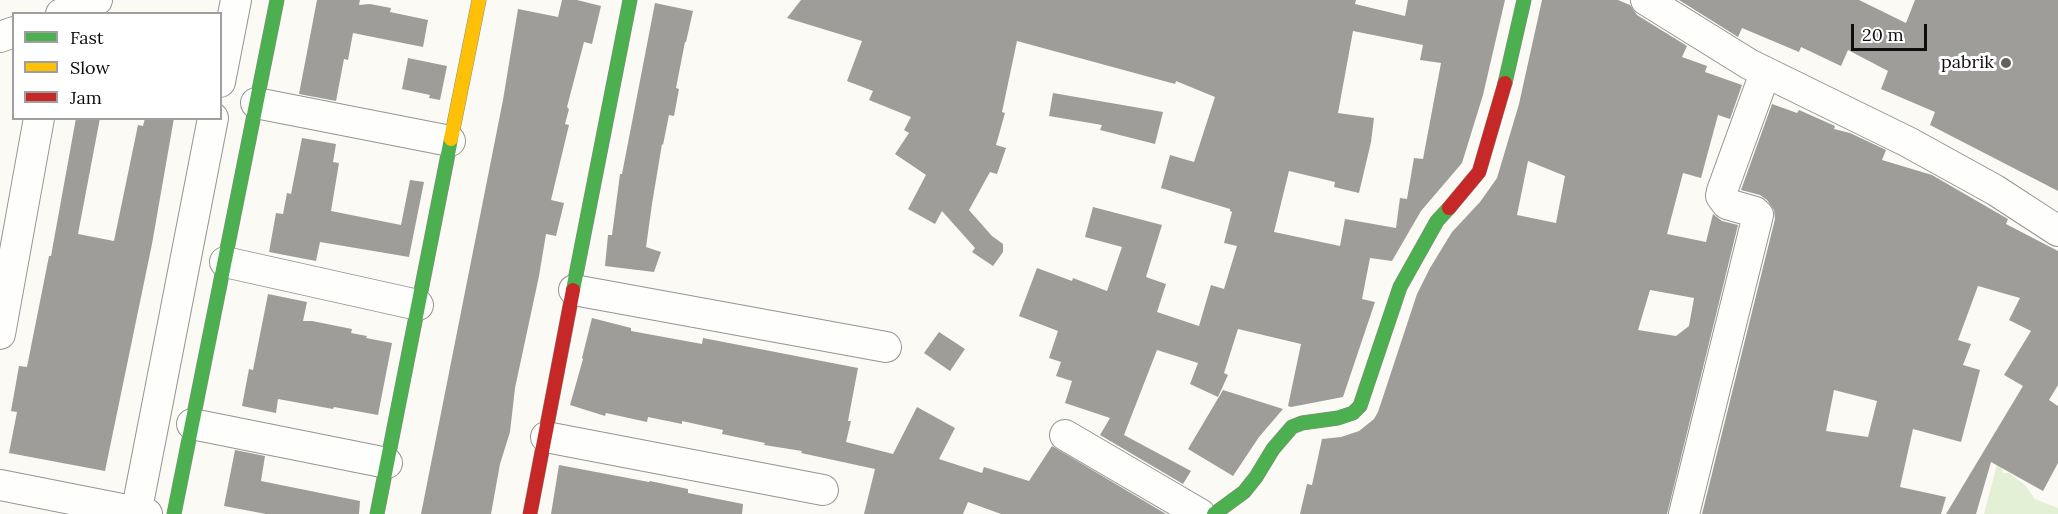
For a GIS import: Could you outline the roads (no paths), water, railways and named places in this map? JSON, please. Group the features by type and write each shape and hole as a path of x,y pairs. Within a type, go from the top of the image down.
{"street":[{"path":"66,12 97,0"},
{"path":"222,72 236,0"},
{"path":"174,514 278,0"},
{"path":"377,514 478,0"},
{"path":"530,514 630,0"},
{"path":"1214,514 1244,492 1273,448 1292,427 1302,423 1338,418 1353,412 1360,406 1400,287 1414,259 1437,221 1479,172 1501,100 1524,0"},
{"path":"1646,0 1764,73 1908,142 1995,190 2058,231"},
{"path":"1684,514 1758,215 1755,212 1727,204 1721,196 1722,190 1764,73"},
{"path":"256,104 450,141"},
{"path":"0,334 12,207 38,120"},
{"path":"0,485 140,513 213,120"},
{"path":"225,262 418,304"},
{"path":"574,290 886,346"},
{"path":"192,424 387,463"},
{"path":"1065,435 1200,514"},
{"path":"546,437 823,490"}],"place":[{"name":"pabrik","path":"2006,63"}]}
